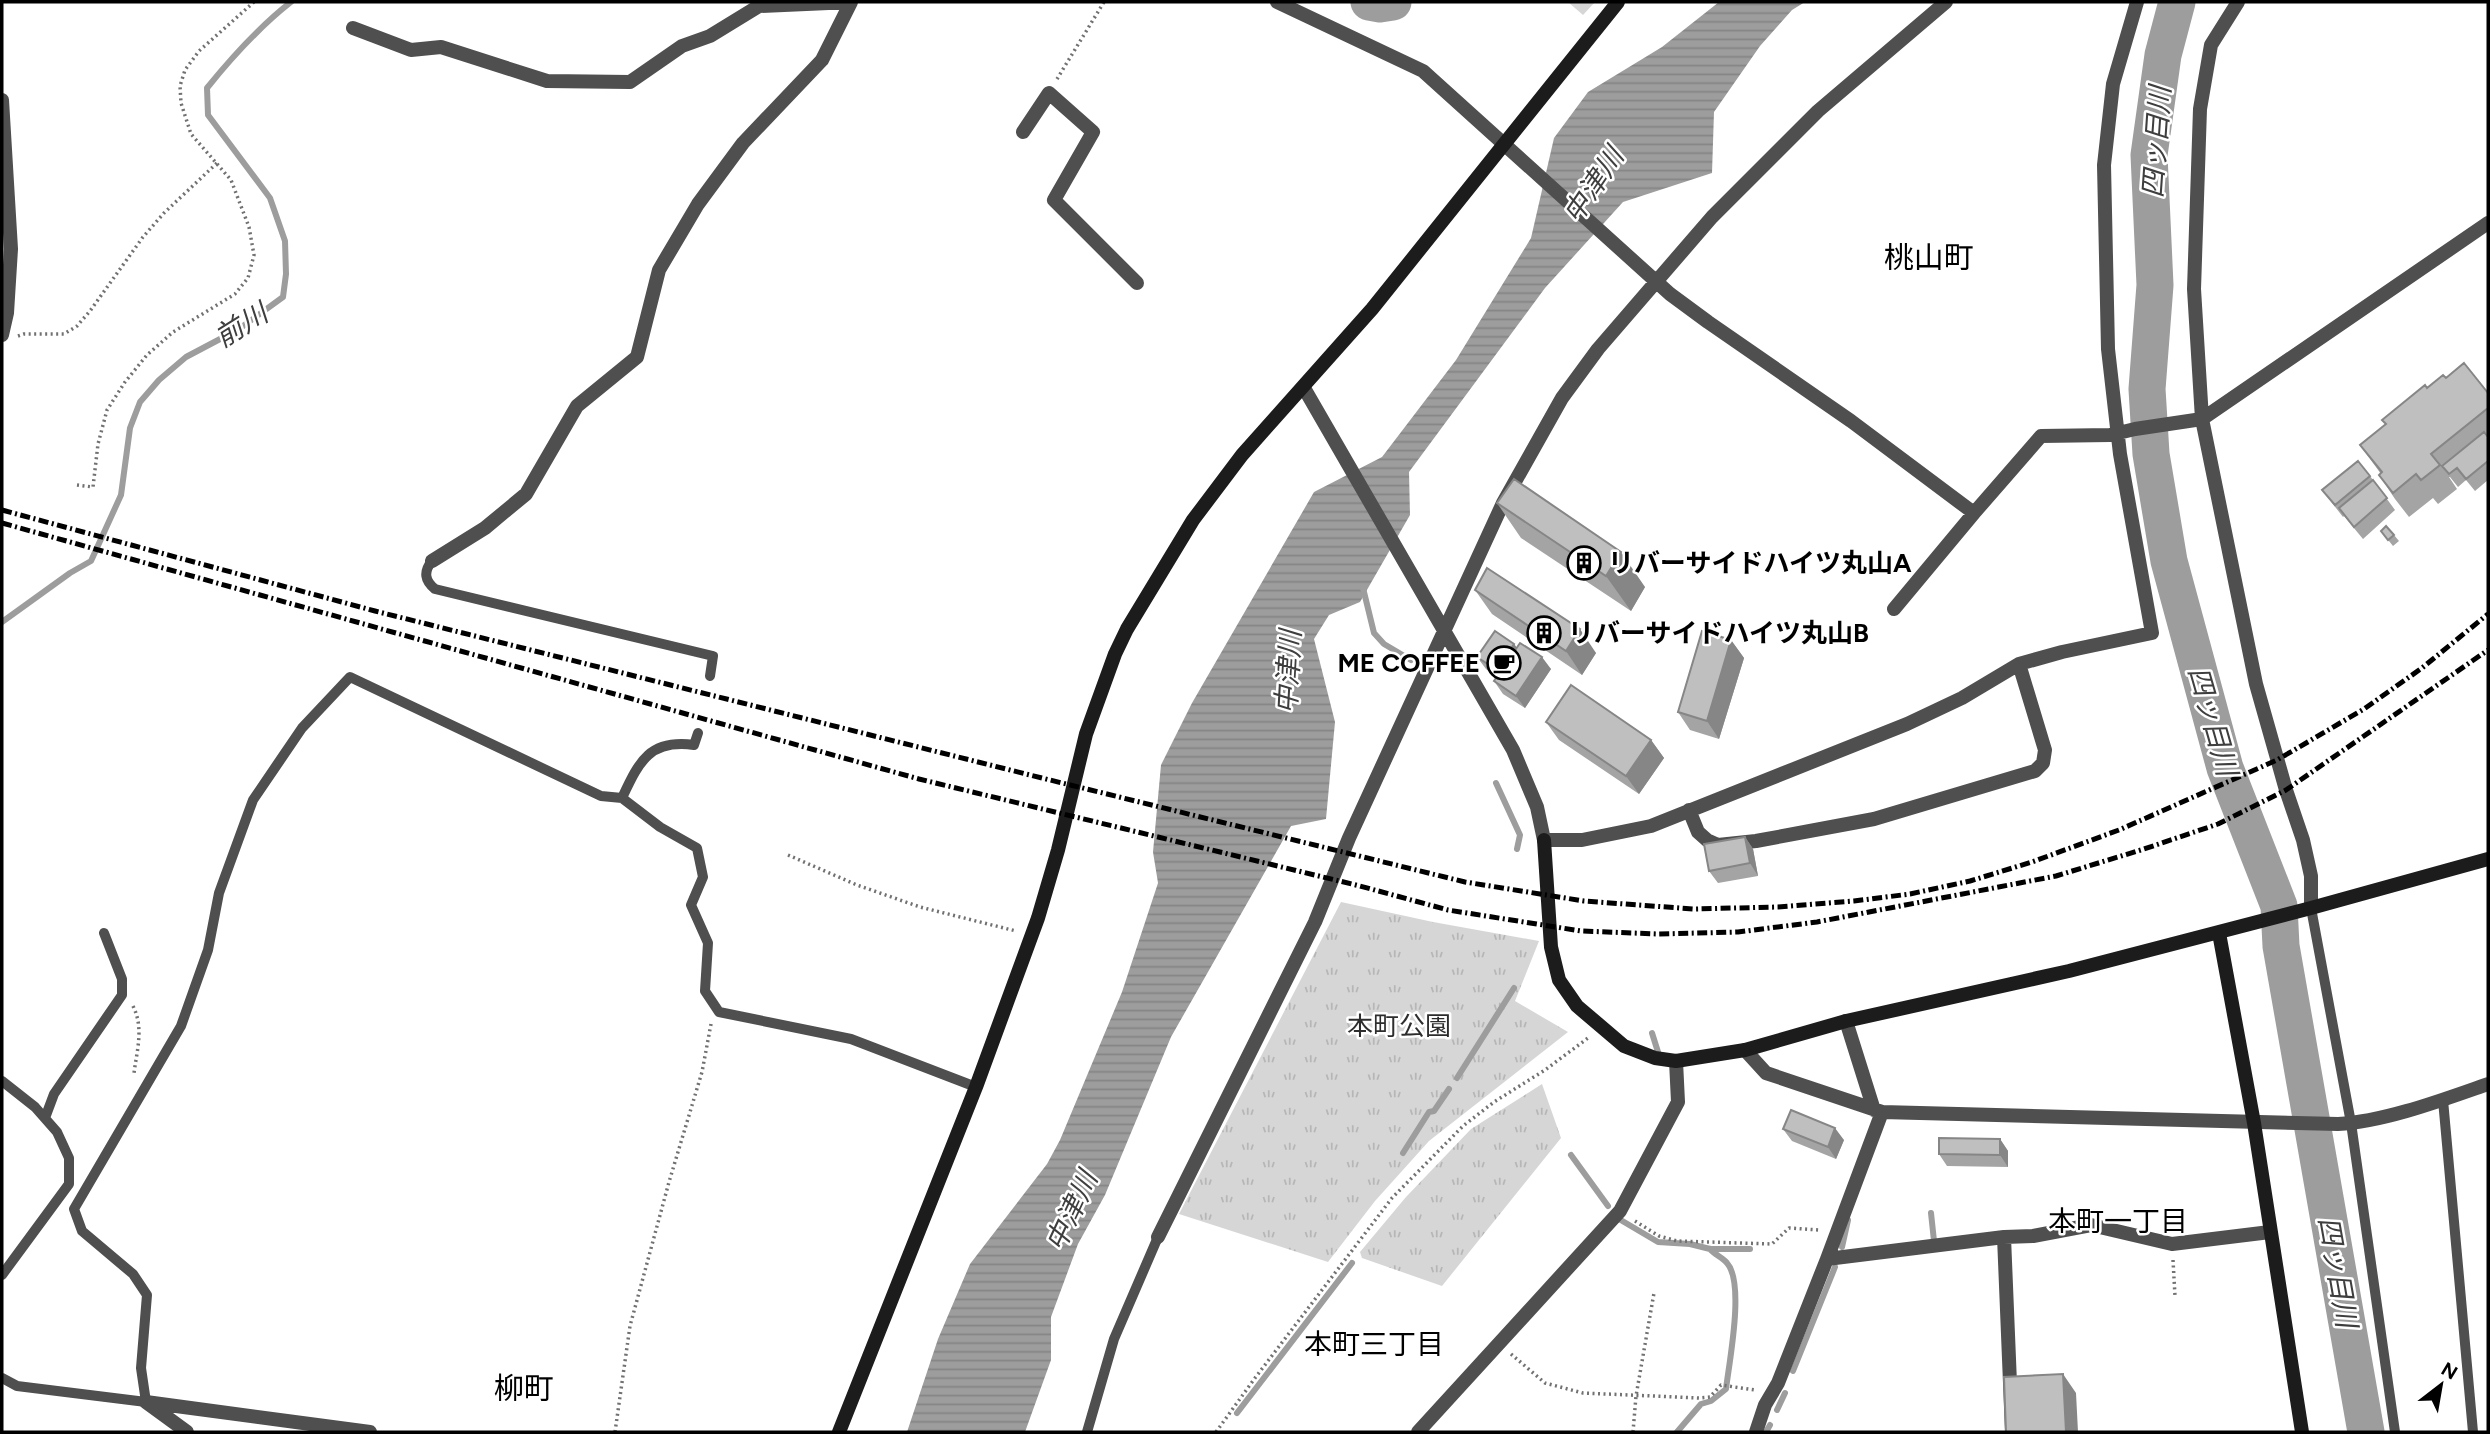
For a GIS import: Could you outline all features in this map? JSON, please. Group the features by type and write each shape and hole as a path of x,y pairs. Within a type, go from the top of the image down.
{"street":[{"path":"353,28 411,50 441,47 547,82 630,82 682,46 710,36 759,6 851,2 822,60 743,143 698,204 659,270 637,357 577,406 526,495 485,528 432,562"},
{"path":"1277,2 1423,71 1651,277 1707,322 1851,421 1974,513"},
{"path":"839,1432 976,1087 1032,935 1058,850 1086,734 1127,629 1193,520 1242,455 1372,309 1618,2"},
{"path":"1158,1237 1315,922 1349,838 1503,503 1562,398 1651,277 1818,111 1946,2"},
{"path":"1544,840 1612,835 1651,825 1907,724 1962,698 2018,664 2152,633 2118,433 2108,349 2104,165 2113,84 2137,2"},
{"path":"2238,2 2211,45 2200,109 2194,289 2196,420 2256,684 2305,849 2311,879 2307,909"},
{"path":"1023,132 1049,93 1093,132 1054,200 1137,284"},
{"path":"2,100 11,249 8,336"},
{"path":"1894,609 2041,436 2118,433 2196,420 2488,223"},
{"path":"1304,388 1513,750 1537,807 1544,840 1551,947 1559,979 1577,1006 1624,1046 1655,1058 1676,1061 1745,1050 1846,1021 2069,971 2219,933 2488,859"},
{"path":"1689,810 1699,832 1707,840 1718,845 1756,841 1874,819 2035,771 2043,763 2045,750 2018,664"},
{"path":"2219,933 2255,1123 2302,1432"},
{"path":"1756,1432 1827,1259 1878,1111 1846,1021"},
{"path":"1745,1050 1766,1073 1878,1111 2344,1124 2443,1100 2488,1084"},
{"path":"1418,1432 1620,1211 1678,1102 1676,1061"},
{"path":"1827,1259 2004,1237 2033,1236 2091,1224 2172,1244 2270,1232"},
{"path":"2004,1237 2011,1432"},
{"path":"146,1402 187,1432"},
{"path":"146,1402 370,1432"}],"lane":[{"path":"432,562 426,568 426,576 428,583 435,589 713,656 710,676"},
{"path":"2,1378 17,1386 146,1402 141,1368 146,1295 134,1274 82,1231 74,1209 181,1026 208,950 219,893 253,800 302,728 350,677 601,796 622,798 660,827 697,848 703,877 691,905 708,943 705,991 719,1012 851,1040 976,1087"},
{"path":"622,798 633,773 650,752 662,745 694,745 698,733"},
{"path":"2307,909 2395,1432"},
{"path":"45,1118 54,1094 122,995 122,979 104,933"},
{"path":"2,1081 45,1118 57,1132 69,1158 69,1184 2,1275"},
{"path":"2443,1100 2473,1432"},
{"path":"1087,1432 1114,1339 1158,1237"}],"path":[{"path":"77,485 93,487 98,444 107,410 147,355 173,332 235,294 248,278 254,255 249,227 231,180 191,134 181,103 180,86 185,70 199,51 254,2"},
{"path":"1049,93 1104,2"},
{"path":"8,336 64,334 77,326 143,237 164,213 217,163"},
{"path":"788,855 858,885 920,907 1032,935"},
{"path":"120,998 132,1003 139,1018 140,1035 132,1084"},
{"path":"615,1432 630,1326 702,1072 714,1005"},
{"path":"1216,1432 1392,1198 1462,1126 1602,1029"},
{"path":"1620,1211 1659,1236 1677,1241 1772,1244 1789,1228 1835,1232"},
{"path":"2172,1244 2175,1296"},
{"path":"1633,1432 1636,1396 1654,1293"},
{"path":"1499,1344 1545,1382 1583,1393 1710,1397 1721,1385 1730,1385"}],"green space":[{"path":"1568,2 1595,2 1583,15"},
{"name":"本町公園","path":"1341,902 1539,941 1515,1001 1568,1032 1429,1141 1375,1201 1328,1262 1179,1214"},
{"path":"1542,1084 1561,1138 1442,1286 1362,1258 1360,1252 1406,1197 1471,1129"}],"water":[{"name":"中津川","path":"1719,2 1805,2 1792,10 1760,46 1714,112 1712,173 1623,202 1545,288 1409,472 1410,515 1360,602 1329,615 1314,639 1335,722 1326,819 1291,826 1171,1037 1105,1195 1078,1244 1051,1317 1051,1360 1025,1432 907,1432 938,1339 970,1264 1047,1164 1060,1140 1122,992 1158,883 1153,852 1161,765 1192,703 1314,492 1382,457 1456,360 1531,238 1554,138 1588,92 1662,47"}],"building":[{"path":"2464,363 2488,393 2488,408 2431,454 2440,465 2421,480 2416,474 2393,493 2379,475 2382,472 2360,445 2386,424 2382,420 2425,385 2427,388 2443,375 2446,378"},
{"path":"2484,432 2488,437 2488,461 2466,479 2457,468 2449,474 2442,466"},
{"path":"2358,461 2370,476 2335,505 2322,490"},
{"path":"1514,479 1621,552 1606,576 1497,503"},
{"path":"2373,480 2387,498 2354,527 2339,508"},
{"path":"2386,526 2394,535 2388,540 2381,531"},
{"path":"1487,568 1580,629 1566,651 1475,590"},
{"path":"1495,631 1514,644 1497,670 1477,657"},
{"path":"1702,631 1731,640 1707,721 1678,712"},
{"path":"1520,643 1542,657 1516,696 1494,681"},
{"path":"1571,685 1651,740 1626,776 1546,722"},
{"path":"1745,837 1750,863 1709,871 1704,844"},
{"path":"1791,1110 1835,1128 1828,1147 1783,1129"},
{"path":"1939,1138 2000,1139 2000,1155 1939,1154"},
{"path":"2063,1374 2066,1432 2006,1432 2004,1377"}],"waterway":[{"name":"前川","path":"2,622 91,561 121,495 130,428 140,402 159,380 186,357 239,329 283,297 286,274 285,241 270,198 208,115 207,88 246,43 291,2"},
{"name":"前川","path":"1369,2 1393,2"},
{"name":"四ッ目川","path":"2177,2 2163,55 2149,155 2155,285 2147,389 2151,454 2169,561 2225,768 2279,906 2281,946 2366,1432"},
{"path":"1363,588 1374,633 1384,644 1411,660"},
{"path":"1496,783 1520,835 1517,849"},
{"path":"1457,1078 1514,988"},
{"path":"1652,1033 1658,1052"},
{"path":"1403,1153 1429,1112 1434,1111 1449,1089"},
{"path":"1571,1155 1608,1206"},
{"path":"1931,1213 1934,1241"},
{"path":"1619,1219 1658,1242 1690,1244 1710,1249 1750,1249"},
{"path":"1842,1247 1848,1220"},
{"path":"1677,1432 1701,1404 1711,1401 1726,1389 1734,1324 1735,1287 1727,1263 1710,1249"},
{"path":"1237,1413 1352,1263"},
{"path":"1793,1371 1835,1267"},
{"path":"1777,1410 1785,1393"},
{"path":"1766,1432 1770,1425"}],"railway":[{"path":"2,510 375,611 1465,882 1584,901 1693,909 1778,907 1910,894 1970,881 2032,862 2119,830 2277,760 2364,709 2422,668 2488,614"},
{"path":"2,523 919,779 1360,886 1448,910 1581,931 1658,934 1738,932 1817,922 2056,876 2144,849 2218,824 2286,790 2488,650"}],"place":[{"name":"リバーサイドハイツ丸山A","path":"1584,563"},
{"name":"リバーサイドハイツ丸山B","path":"1544,633"},
{"name":"ME COFFEE","path":"1504,663"}],"district":[{"name":"桃山町","path":"1929,257"},
{"name":"本町一丁目","path":"2118,1221"},
{"name":"本町三丁目","path":"1374,1344"},
{"name":"柳町","path":"524,1388"}]}
